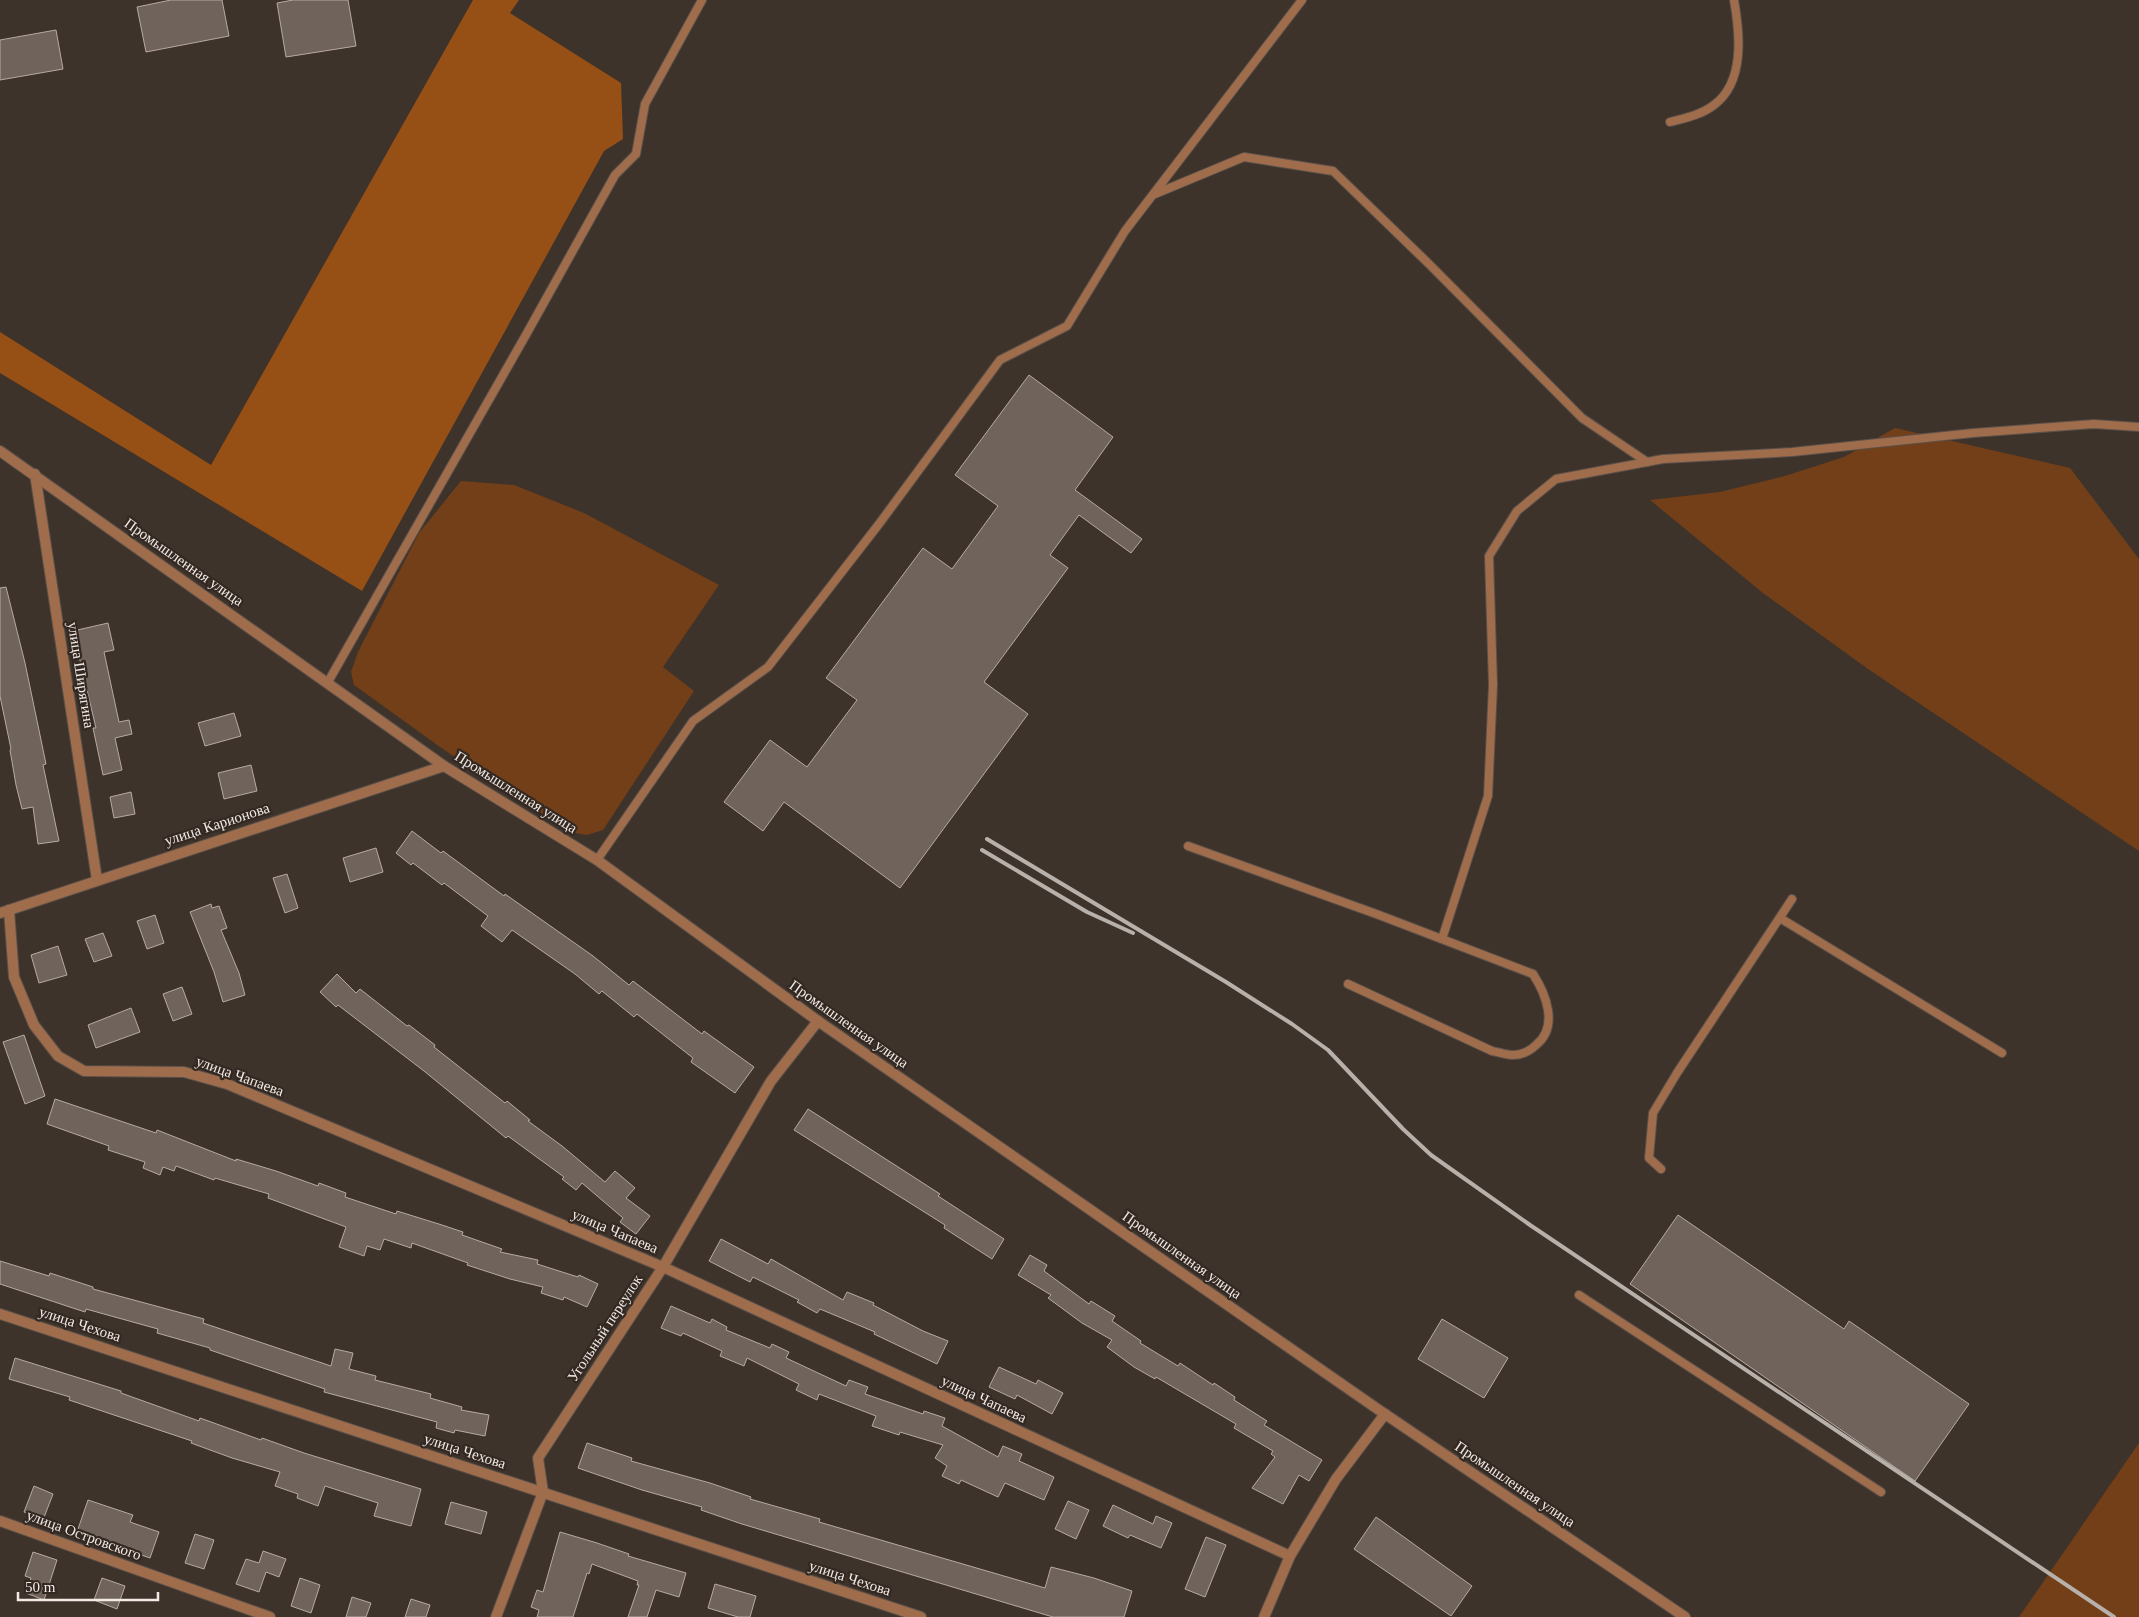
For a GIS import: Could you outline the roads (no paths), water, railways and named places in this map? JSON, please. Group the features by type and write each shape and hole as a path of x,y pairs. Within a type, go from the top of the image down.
{"street":[{"name":"Промышленная улица","path":"0,451 444,766 597,860 818,1022 1385,1414 1685,1617"},
{"name":"улица Ширягина","path":"35,474 97,880"},
{"name":"улица Карионова","path":"5,911 444,766"},
{"name":"улица Чапаева","path":"5,911 14,977 34,1025 58,1056 84,1071 184,1072 227,1084 663,1267 1290,1556"},
{"name":"Угольный переулок","path":"496,1617 543,1492 538,1458 663,1267 771,1081 818,1022"},
{"name":"улица Чехова","path":"0,1314 921,1617"},
{"path":"1264,1617 1290,1556 1336,1479 1385,1414"},
{"name":"улица Островского","path":"0,1521 270,1617"}],"lane":[{"path":"328,682 527,334 615,175 636,154 645,104 702,0"},
{"path":"597,860 694,722 768,667 878,524 1000,360 1067,326 1125,232 1302,0"},
{"path":"1670,122 1702,113 1725,94 1732,82 1736,70 1738,26 1734,0"},
{"path":"1153,195 1244,157 1333,171 1429,264 1582,418 1647,462"},
{"path":"1442,939 1488,796 1493,685 1490,556 1517,511 1556,479 1663,459 1792,452 1973,432 2094,424 2139,427"},
{"path":"1188,846 1532,974 1540,986 1549,1012 1549,1021 1540,1043 1528,1052 1511,1055 1492,1051 1348,984"},
{"path":"1661,1169 1649,1158 1653,1112 1676,1073 1792,899"},
{"path":"1780,918 2002,1053"},
{"path":"1579,1295 1881,1492"}],"railway":[{"path":"987,839 1226,982 1292,1024 1328,1050 1403,1129 1431,1155 1530,1225 2114,1617"},
{"path":"982,850 1087,912 1133,933"}]}
